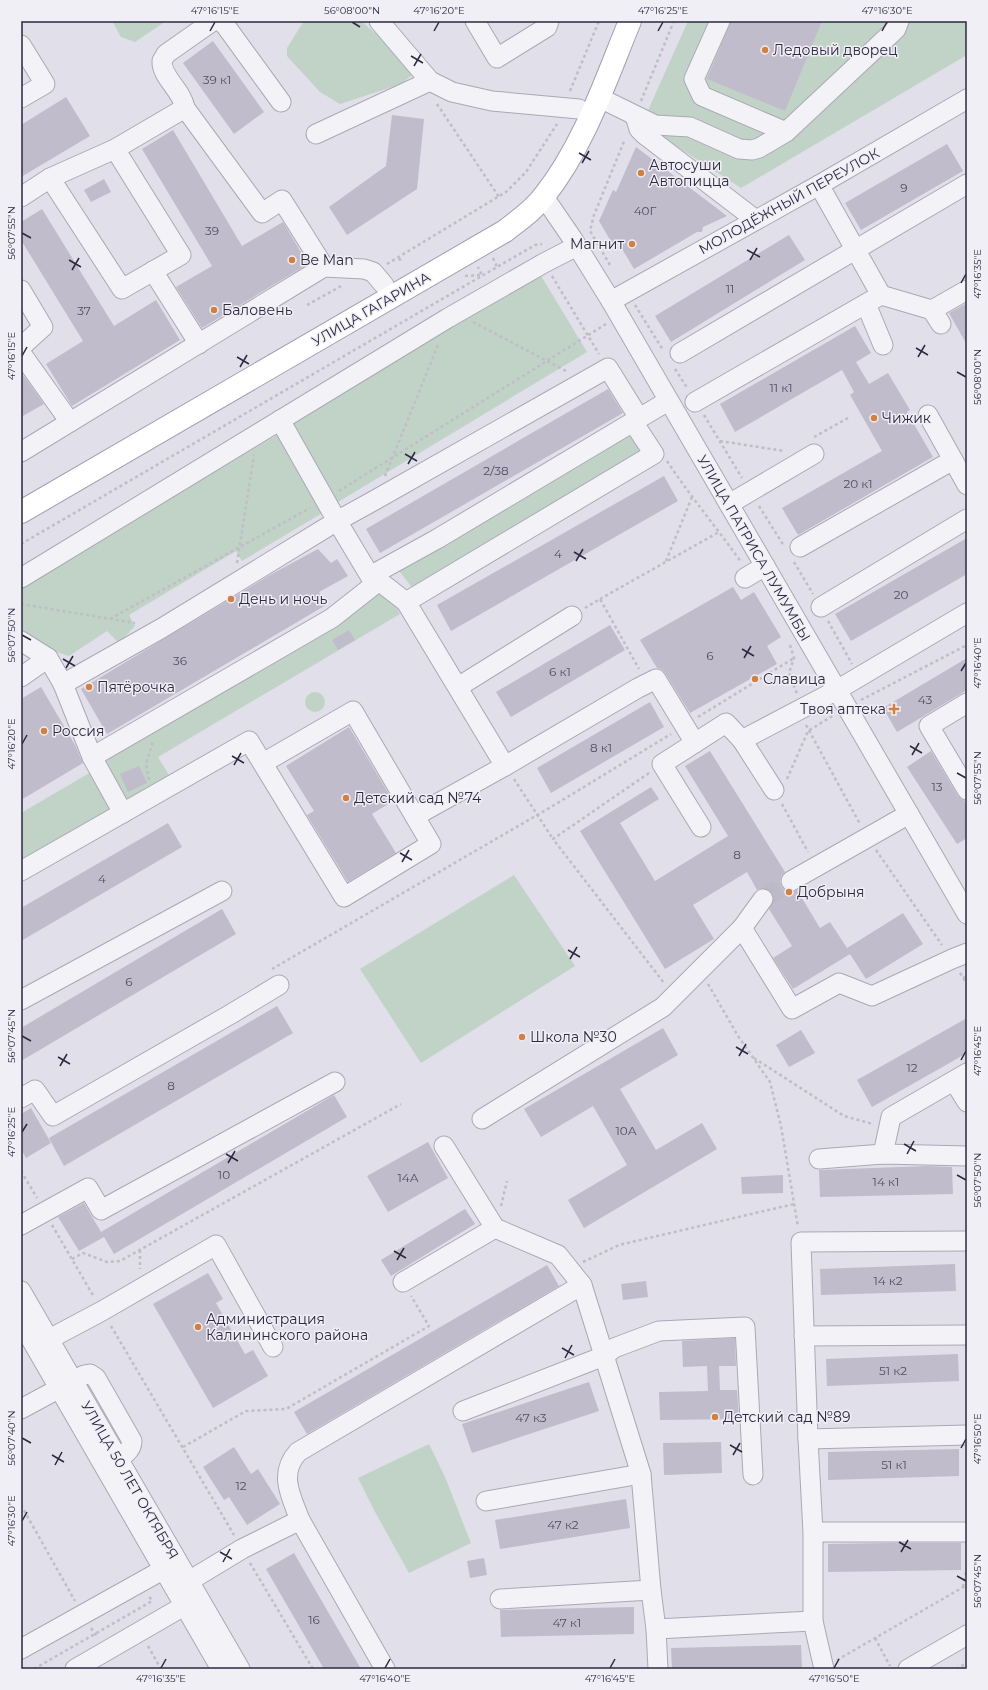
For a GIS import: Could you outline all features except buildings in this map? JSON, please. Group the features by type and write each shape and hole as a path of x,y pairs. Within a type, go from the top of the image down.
{"main road":[{"name":"УЛИЦА ГАГАРИНА","path":"21,512 493,238 520,220 539,192 579,109 616,21"},
{"name":"УЛИЦА ГАГАРИНА","path":"21,496 509,212 539,192 561,174 571,156 630,21"}],"street":[{"path":"213,21 166,54 162,61 163,70 179,92 185,108 262,213 282,200 324,267"},
{"path":"220,21 225,25 281,102"},
{"path":"379,21 427,83 452,92 492,101 579,109"},
{"path":"475,21 497,58 547,27 549,21"},
{"path":"720,21 694,79 702,96 786,132"},
{"path":"598,97 637,109 659,126 690,127 730,146 746,150 759,148 786,132 896,29 899,21"},
{"path":"21,44 45,84 21,98"},
{"path":"316,134 427,83"},
{"name":"МОЛОДЁЖНЫЙ ПЕРЕУЛОК","path":"611,301 967,99"},
{"path":"21,197 50,178 115,149 185,108"},
{"path":"637,109 639,129 645,135 756,220"},
{"path":"50,178 122,289 181,255 115,149"},
{"path":"819,184 856,248 874,299 883,344"},
{"path":"673,357 967,184"},
{"name":"УЛИЦА ПАТРИСА ЛУМУМБЫ","path":"539,192 577,246 611,301 729,504 753,573 837,690 967,914"},
{"path":"21,578 448,318 544,263 577,246"},
{"path":"21,452 324,267 364,269 373,272 384,285"},
{"path":"152,271 199,344"},
{"path":"21,290 43,327 21,346"},
{"path":"695,402 874,299 936,317 967,290"},
{"path":"21,353 70,422"},
{"path":"64,684 162,628 337,521 584,380 608,368 654,454 406,602"},
{"path":"92,758 332,618 374,579 437,539 668,401"},
{"path":"928,415 967,485"},
{"path":"280,420 337,521 374,579 406,602 505,766"},
{"path":"729,504 750,492 811,447"},
{"path":"793,552 953,460"},
{"path":"821,607 967,519"},
{"path":"458,687 572,616"},
{"path":"742,740 964,620"},
{"path":"21,641 48,658 64,684 92,758 123,813"},
{"path":"21,677 48,658"},
{"path":"415,816 656,679 695,743"},
{"path":"967,703 929,726 967,790"},
{"path":"21,872 249,741 344,897 431,844 353,710 263,763"},
{"path":"700,827 662,764 726,723 742,740 776,794"},
{"path":"791,882 909,814"},
{"path":"21,1000 222,891"},
{"path":"482,1119 663,1007 742,928 763,899"},
{"path":"742,928 792,1009 839,983 872,996 952,958 967,953"},
{"path":"21,1098 35,1090 53,1116 231,1014 274,978"},
{"path":"883,1154 890,1117 961,1077 967,1102"},
{"path":"21,1225 88,1188 101,1210 335,1082"},
{"path":"444,1146 495,1228 558,1255 582,1286 640,1474 656,1629 658,1669"},
{"path":"819,1159 883,1154 967,1156"},
{"path":"403,1282 495,1228"},
{"path":"829,1665 813,1621 813,1532 801,1242 967,1241"},
{"path":"42,1342 102,1311 216,1246 273,1347"},
{"path":"386,1669 300,1520 288,1487 287,1471 291,1460 298,1452 582,1286"},
{"name":"УЛИЦА 50 ЛЕТ ОКТЯБРЯ","path":"21,1291 42,1342 192,1602 222,1669"},
{"name":"УЛИЦА 50 ЛЕТ ОКТЯБРЯ","path":"21,1322 42,1342"},
{"path":"463,1410 604,1356 614,1348 659,1331 745,1327 753,1475"},
{"path":"804,1336 967,1335"},
{"path":"21,1409 66,1385"},
{"path":"808,1439 967,1435"},
{"path":"486,1501 640,1474"},
{"path":"189,1581 242,1549 300,1520"},
{"path":"813,1532 967,1532"},
{"path":"21,1649 171,1565"},
{"name":"УЛИЦА 50 ЛЕТ ОКТЯБРЯ","path":"171,1565 189,1581 192,1602 240,1669"},
{"path":"500,1599 651,1590"},
{"path":"85,1666 106,1651 192,1602"},
{"path":"656,1629 813,1621"},
{"path":"909,1667 967,1635"}],"path":[{"path":"574,83 599,21"},
{"path":"637,109 674,21"},
{"path":"427,83 499,197"},
{"path":"402,263 399,258 506,192 526,172 556,124"},
{"path":"612,268 590,230 594,215 626,137"},
{"path":"21,544 482,275 535,245 542,244"},
{"path":"493,258 497,267"},
{"path":"478,267 482,275"},
{"path":"462,276 482,275"},
{"path":"551,275 608,368"},
{"path":"307,305 345,284"},
{"path":"376,500 448,318 452,293"},
{"path":"636,307 673,357 695,402 750,492 793,552 869,696"},
{"path":"484,328 584,380"},
{"path":"110,619 325,500 548,361 588,334"},
{"path":"811,447 848,418"},
{"path":"234,585 258,434"},
{"path":"720,441 789,452"},
{"path":"664,455 692,498 753,573"},
{"path":"666,562 692,498"},
{"path":"572,616 719,532"},
{"path":"600,599 647,683"},
{"path":"21,604 162,628"},
{"path":"790,644 794,658 789,673 799,701"},
{"path":"817,867 776,794 808,731 869,696 967,645"},
{"path":"274,978 537,814 794,658"},
{"path":"152,797 146,764 159,719"},
{"path":"553,839 662,764"},
{"path":"505,766 553,839 674,996"},
{"path":"700,970 738,1036 770,1082 781,1126 801,1242"},
{"path":"963,978 967,976"},
{"path":"752,1056 844,1116 888,1129"},
{"path":"72,1259 83,1252 108,1262 120,1261 401,1104"},
{"path":"21,1171 182,1448 313,1669"},
{"path":"569,1269 619,1245 794,1204"},
{"path":"182,1448 246,1410 286,1409 428,1326 403,1282"},
{"path":"21,1505 83,1615 106,1651"},
{"path":"963,1587 967,1568"},
{"path":"829,1665 967,1585"},
{"path":"34,1669 94,1633 152,1601 149,1596"},
{"path":"139,1632 161,1669"},
{"path":"875,1638 909,1667"},
{"path":"956,1669 967,1663"}],"green space":[{"path":"112,21 166,21 135,42 121,37"},
{"path":"304,21 362,22 410,63 412,75 401,84 340,104 320,92 287,56 287,48"},
{"path":"688,21 967,21 967,55 741,188 642,124"},
{"path":"537,269 587,352 333,505 283,422"},
{"path":"631,430 645,451 414,590 399,571"},
{"path":"277,435 324,512 242,561 236,551 129,615 135,626 119,643 107,631 69,656 37,646 21,636 21,587"},
{"path":"379,592 389,595 400,614 158,757 172,780 127,806 106,763 111,751"},
{"path":"315,692 322,695 325,702 322,709 315,712 308,709 305,702 308,695"},
{"path":"93,771 113,809 21,866 21,813"},
{"path":"514,875 575,966 421,1063 360,969"},
{"path":"429,1444 445,1477 471,1543 409,1573 358,1478"}],"tunnel":[{"path":"763,899 791,881"}],"place":[{"name":"Ледовый дворец","path":"765,50"},
{"name":"Автосуши Автопицца","path":"641,173"},
{"name":"Магнит","path":"632,244"},
{"name":"Be Man","path":"292,260"},
{"name":"Баловень","path":"214,310"},
{"name":"Чижик","path":"874,418"},
{"name":"День и ночь","path":"231,599"},
{"name":"Славица","path":"755,679"},
{"name":"Пятёрочка","path":"89,687"},
{"name":"Твоя аптека","path":"894,709"},
{"name":"Россия","path":"44,731"},
{"name":"Детский сад №74","path":"346,798"},
{"name":"Добрыня","path":"789,892"},
{"name":"Школа №30","path":"522,1037"},
{"name":"Администрация Калининского района","path":"198,1327"},
{"name":"Детский сад №89","path":"715,1417"}]}
